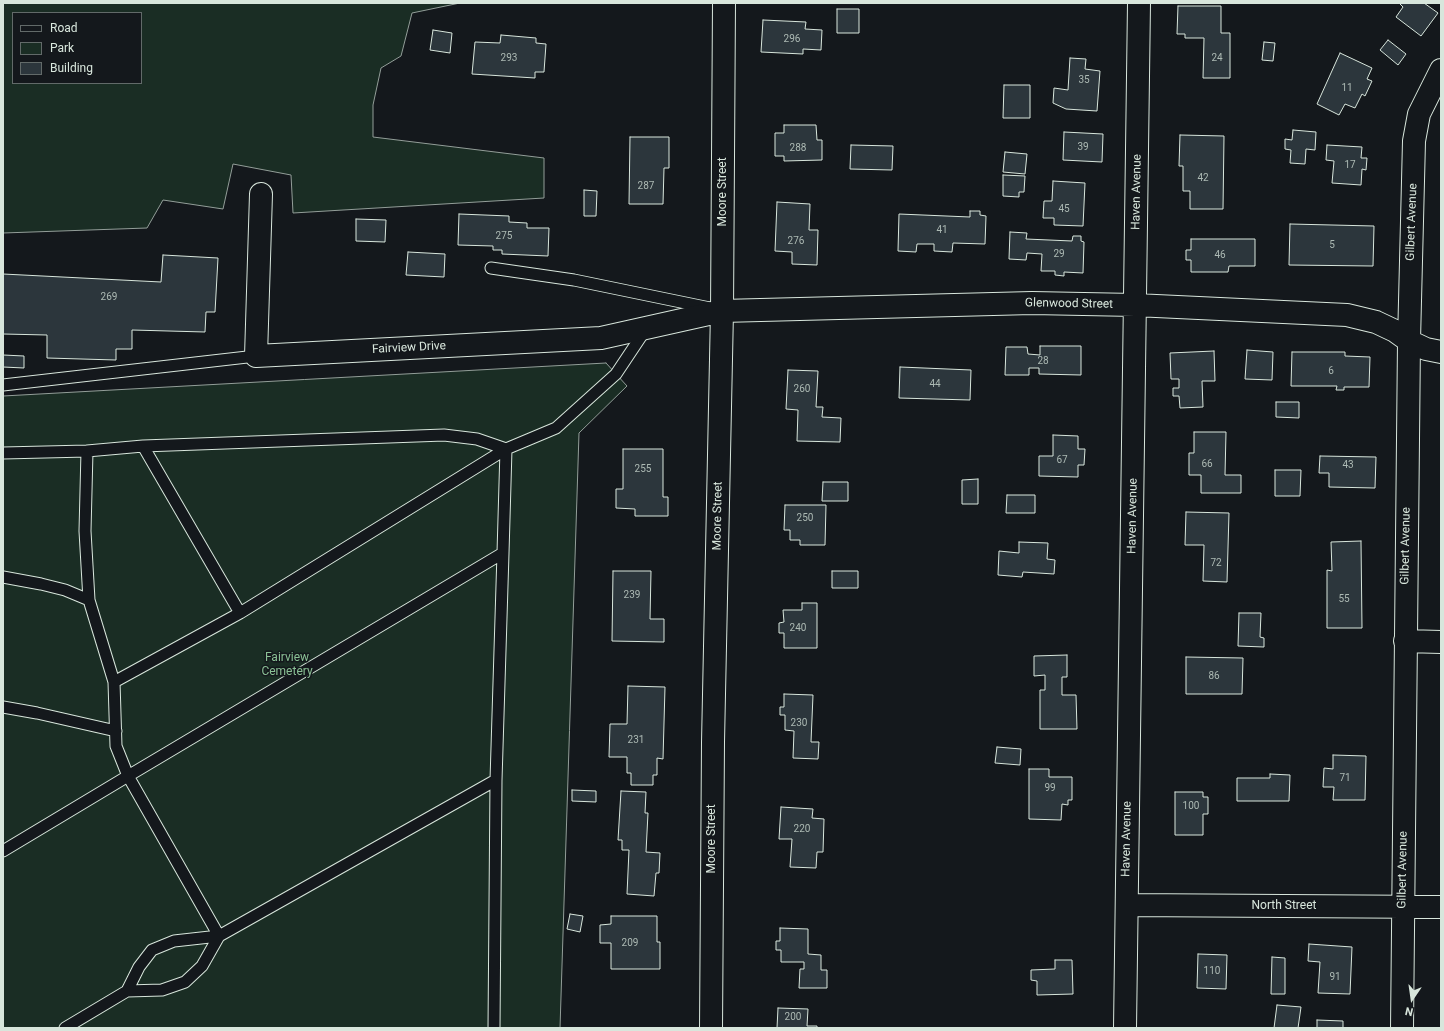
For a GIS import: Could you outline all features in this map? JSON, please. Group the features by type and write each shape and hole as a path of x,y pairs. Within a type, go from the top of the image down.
{"street":[{"name":"Moore Street","path":"710,1028 713,742 722,311 724,3"},
{"name":"Haven Avenue","path":"1125,1028 1139,3"},
{"name":"Gilbert Avenue","path":"1402,1028 1409,341 1414,141 1419,114 1441,70"},
{"path":"256,356 261,194"},
{"name":"Glenwood Street","path":"722,311 1032,303 1135,305 1346,315 1376,322 1426,349 1441,352"},
{"name":"Fairview Drive","path":"256,356 594,338 646,329 722,311"},
{"path":"1405,641 1441,642"},
{"name":"North Street","path":"1127,905 1441,907"}],"lane":[{"path":"491,268 574,280 722,311"},
{"path":"114,682 240,613 506,448 556,428 616,374 646,329"},
{"path":"3,385 256,356"},
{"path":"3,453 87,451 143,446 444,435 477,439 506,448"},
{"path":"143,446 240,613"},
{"path":"494,1028 496,780 506,448"},
{"path":"87,451 85,531 89,600 114,682 116,746 128,776 219,936"},
{"path":"3,851 503,554"},
{"path":"3,577 65,590 89,600"},
{"path":"3,707 116,731"},
{"path":"127,991 139,967 152,950 174,941 219,936 496,780"},
{"path":"65,1028 127,991 162,990 185,982 202,966 219,936"}],"green space":[{"path":"3,3 460,3 412,13 401,56 381,68 373,105 373,137 544,158 544,198 293,213 291,175 233,164 223,209 163,200 147,228 3,233"},
{"name":"Fairview Cemetery","path":"606,363 627,386 579,433 560,1028 3,1028 3,396"}],"building":[{"path":"1399,3 1424,3 1438,13 1421,36 1396,17 1403,7"},
{"path":"1178,6 1221,6 1221,33 1230,33 1230,78 1203,78 1204,38 1185,38 1185,34 1177,34"},
{"path":"837,9 859,9 859,33 837,33"},
{"path":"763,20 806,22 805,29 822,30 821,50 803,49 803,54 761,52"},
{"path":"433,30 452,33 450,53 430,50"},
{"path":"501,35 536,38 536,43 546,44 544,72 535,72 535,78 472,74 475,42 500,43"},
{"path":"1388,40 1406,54 1398,65 1380,50"},
{"path":"1264,42 1275,43 1273,61 1262,60"},
{"path":"1340,53 1372,68 1367,79 1372,81 1365,96 1362,94 1355,108 1345,104 1339,115 1317,104"},
{"path":"1070,58 1086,59 1085,69 1100,71 1097,111 1066,109 1053,103 1054,88 1068,90"},
{"path":"1004,85 1030,85 1030,118 1003,118"},
{"path":"784,125 816,125 817,140 822,140 822,160 784,161 784,156 775,156 775,133 784,133"},
{"path":"1293,130 1316,132 1315,150 1306,149 1305,164 1290,163 1291,150 1285,149 1285,139 1292,140"},
{"path":"1064,132 1103,134 1102,162 1063,160"},
{"path":"1180,135 1224,136 1223,209 1190,209 1190,191 1183,191 1183,166 1179,166"},
{"path":"630,137 669,137 669,168 664,168 663,204 629,204"},
{"path":"851,145 893,146 892,170 850,169"},
{"path":"1327,145 1362,147 1361,158 1367,158 1366,170 1362,169 1361,185 1332,183 1334,161 1326,160"},
{"path":"1005,152 1027,154 1025,174 1003,172"},
{"path":"1003,175 1025,176 1024,192 1019,192 1019,197 1003,196"},
{"path":"1053,181 1085,183 1083,226 1054,225 1054,218 1043,218 1044,201 1052,201"},
{"path":"584,190 597,191 596,216 584,216"},
{"path":"777,202 810,204 809,230 818,230 817,265 792,264 792,252 775,251"},
{"path":"970,211 980,211 980,215 986,216 985,244 953,243 952,252 934,251 934,244 917,244 916,252 898,251 899,214 970,217"},
{"path":"459,214 509,216 509,222 527,223 527,228 549,228 548,256 502,254 502,250 493,250 493,246 458,245"},
{"path":"356,219 386,220 385,242 356,241"},
{"path":"1290,224 1374,226 1373,266 1289,265"},
{"path":"1010,232 1027,233 1026,239 1072,241 1073,236 1081,236 1081,241 1084,242 1083,273 1064,272 1064,276 1055,275 1055,271 1041,271 1042,254 1027,253 1026,260 1009,259"},
{"path":"1191,239 1255,239 1255,266 1229,266 1228,272 1191,272 1191,260 1186,260 1186,250 1191,250"},
{"path":"408,252 445,254 444,277 406,275"},
{"path":"163,255 218,258 215,312 206,312 205,332 132,330 132,349 116,349 116,360 47,358 47,335 3,334 3,274 161,282"},
{"path":"1040,346 1081,346 1081,375 1039,374 1039,368 1029,368 1029,375 1005,375 1006,347 1027,347 1028,354 1040,355"},
{"path":"1247,350 1273,352 1272,380 1245,379"},
{"path":"1214,351 1215,381 1202,381 1203,407 1180,408 1179,396 1173,396 1173,388 1179,388 1179,379 1171,379 1170,353"},
{"path":"1292,352 1345,352 1345,356 1370,357 1369,387 1344,387 1344,390 1336,390 1337,386 1291,386"},
{"path":"3,355 24,356 24,368 3,367"},
{"path":"900,367 971,370 970,400 899,398"},
{"path":"788,370 818,371 816,407 823,407 822,417 841,418 840,442 797,441 798,410 786,409"},
{"path":"1276,402 1299,402 1299,418 1276,417"},
{"path":"1194,432 1226,432 1225,475 1241,475 1241,493 1201,493 1201,475 1189,475 1189,453 1194,453"},
{"path":"1053,435 1078,436 1078,449 1085,449 1084,465 1078,465 1078,477 1039,476 1039,456 1053,456"},
{"path":"623,449 663,449 663,497 668,497 668,516 635,516 635,509 616,508 616,489 623,489"},
{"path":"1320,456 1376,457 1375,488 1329,487 1329,473 1319,473"},
{"path":"1275,470 1301,470 1300,496 1275,496"},
{"path":"978,479 978,504 962,504 962,480"},
{"path":"823,482 848,482 848,501 822,501"},
{"path":"1007,495 1035,495 1035,513 1006,513"},
{"path":"785,505 826,505 825,545 800,545 800,540 790,540 790,530 784,530"},
{"path":"1186,512 1229,513 1227,582 1203,581 1204,545 1185,545"},
{"path":"1361,541 1362,628 1327,628 1327,570 1332,571 1331,542"},
{"path":"1019,542 1048,543 1047,559 1055,560 1054,574 1023,572 1022,577 998,575 999,551 1019,553"},
{"path":"613,571 651,571 650,619 664,619 664,642 612,641"},
{"path":"832,571 858,571 858,588 832,588"},
{"path":"802,603 817,603 817,648 784,648 784,633 779,633 779,623 784,622 783,610 802,610"},
{"path":"1239,613 1261,613 1260,637 1264,638 1264,647 1238,646"},
{"path":"1067,655 1067,677 1062,677 1062,695 1076,695 1077,729 1040,729 1040,690 1045,690 1045,675 1034,676 1034,656"},
{"path":"1186,657 1243,658 1242,694 1186,694"},
{"path":"628,686 665,687 663,759 657,758 657,775 653,775 653,785 631,785 631,773 627,773 627,757 609,757 610,724 627,724"},
{"path":"784,694 813,695 811,742 819,742 818,759 793,758 794,731 785,730 785,715 780,715 780,707 784,707"},
{"path":"997,747 1021,749 1020,765 995,763"},
{"path":"1333,755 1366,756 1365,800 1333,800 1334,787 1323,787 1324,768 1333,769"},
{"path":"1029,769 1049,769 1049,777 1072,777 1072,800 1068,800 1068,805 1062,804 1061,820 1029,819"},
{"path":"1270,774 1290,775 1289,801 1237,801 1237,778 1270,778"},
{"path":"572,790 596,791 596,802 572,801"},
{"path":"621,791 646,792 645,813 648,813 646,852 660,853 659,873 656,873 654,896 627,894 629,850 622,850 622,840 618,840"},
{"path":"1175,792 1203,792 1203,797 1208,797 1208,814 1203,814 1203,835 1175,835"},
{"path":"781,807 813,809 812,818 824,819 823,852 817,852 816,868 790,867 792,839 779,839"},
{"path":"570,914 583,916 580,932 567,929"},
{"path":"611,916 657,916 657,942 660,942 660,969 611,969 611,943 600,943 600,925 611,924"},
{"path":"780,928 808,929 808,954 821,955 821,970 827,970 827,988 799,988 800,969 804,969 804,962 781,962 781,950 776,950 776,941 780,941"},
{"path":"1309,944 1352,947 1350,994 1318,993 1320,962 1308,961"},
{"path":"1198,954 1227,955 1226,989 1197,988"},
{"path":"1272,957 1285,958 1285,994 1271,994"},
{"path":"1055,960 1072,960 1073,994 1037,995 1037,981 1031,980 1031,970 1055,969"},
{"path":"1277,1005 1301,1007 1298,1028 1274,1028"},
{"path":"778,1008 808,1009 807,1026 817,1026 817,1028 777,1028"},
{"path":"1317,1020 1343,1021 1343,1028 1317,1028"}]}
